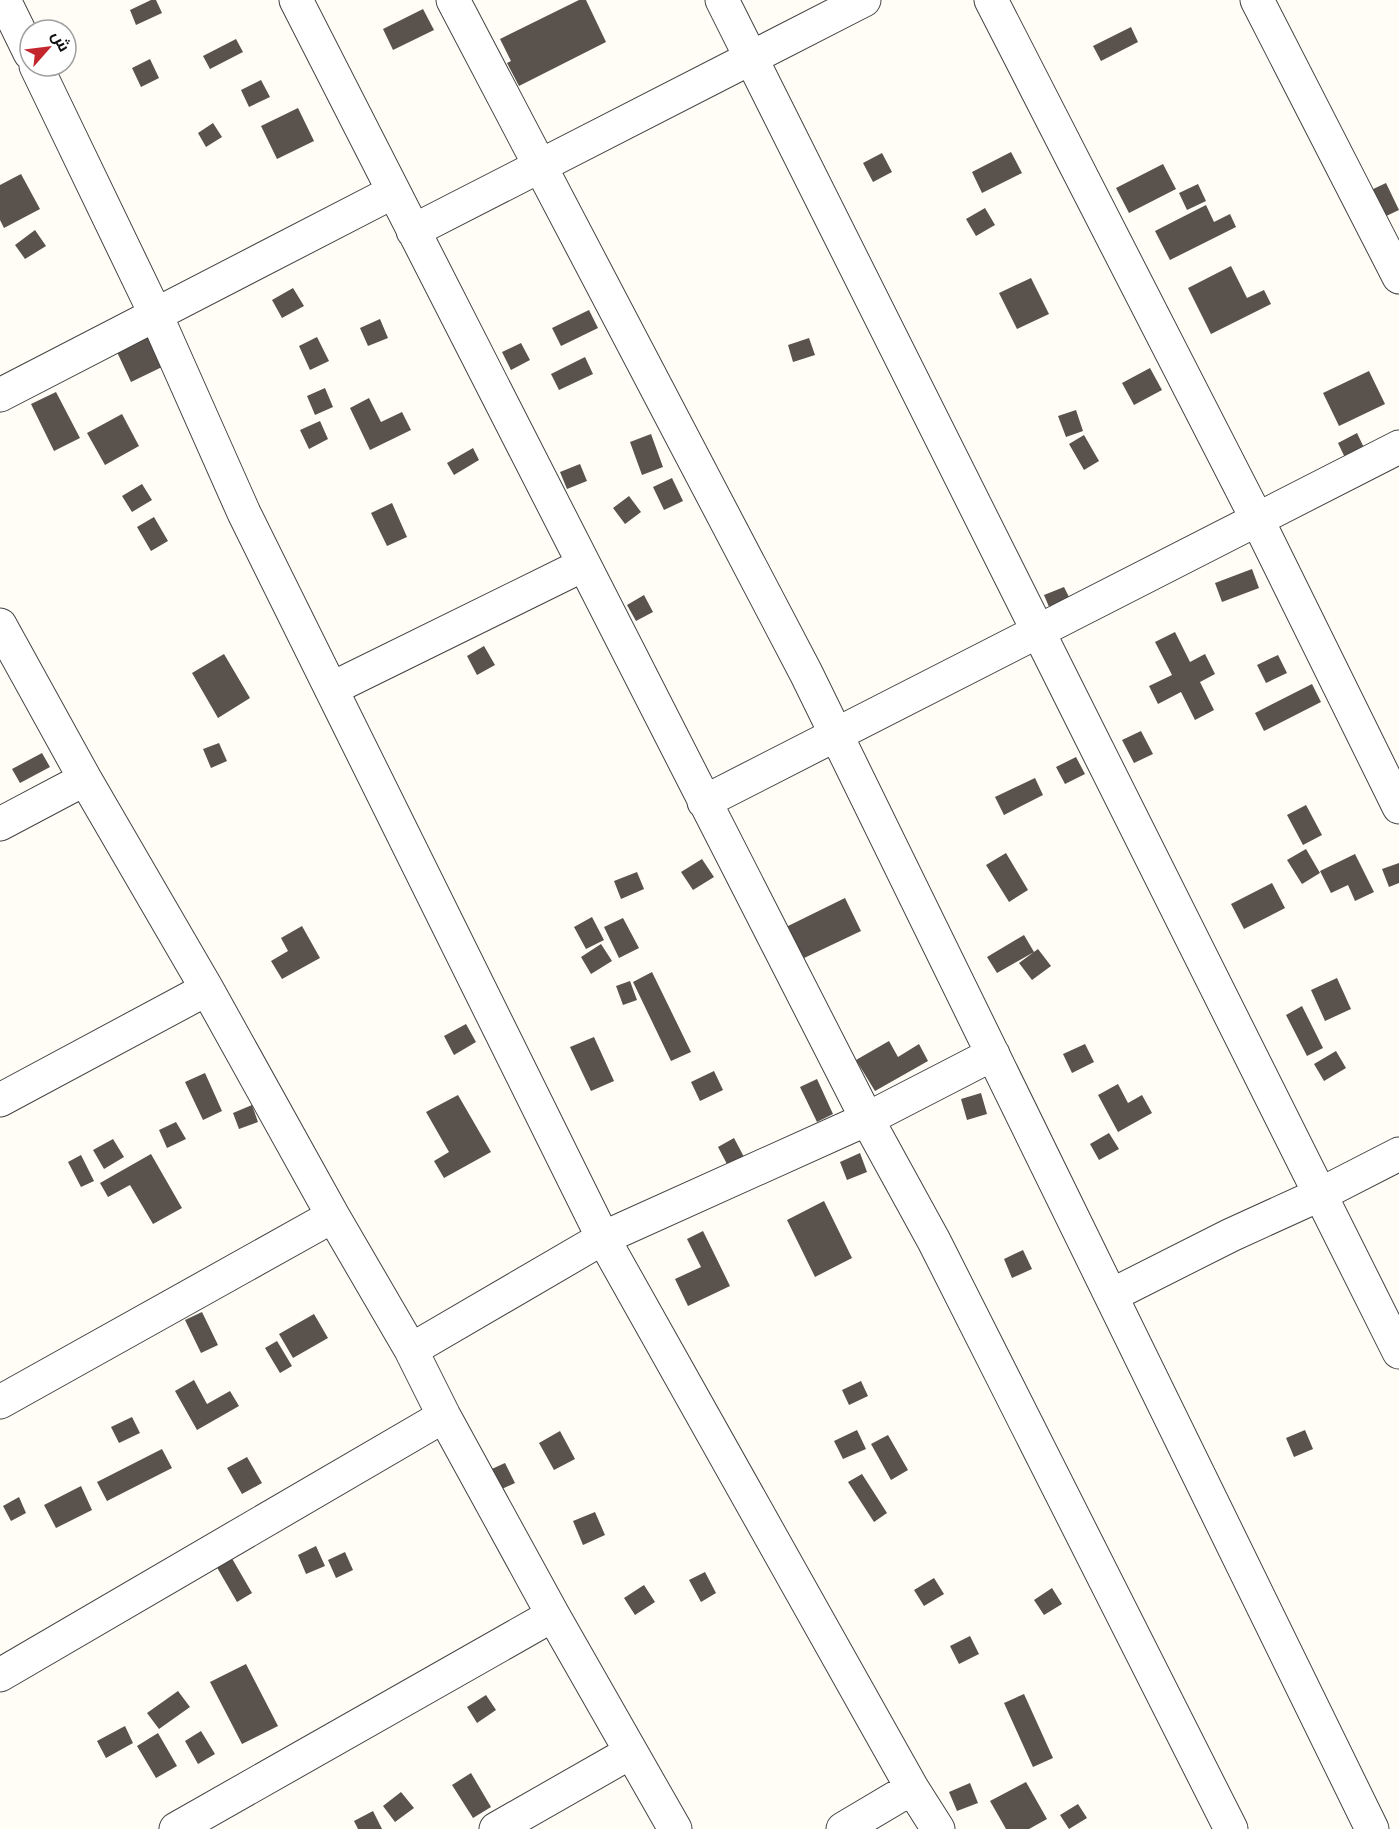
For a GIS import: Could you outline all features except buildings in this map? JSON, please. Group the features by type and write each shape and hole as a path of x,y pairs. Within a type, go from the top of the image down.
{"street":[{"path":"4,0 18,29"},
{"path":"296,0 704,802 867,1119 934,1241 1231,1829"},
{"path":"453,0 836,733 1372,1829"},
{"path":"722,0 1399,1352"},
{"path":"413,231 864,0"},
{"path":"991,0 1257,519 1399,807"},
{"path":"1257,0 1399,277"},
{"path":"42,78 156,315 244,513 603,1239 912,1788 938,1829"},
{"path":"0,395 393,192"},
{"path":"704,802 1399,447"},
{"path":"332,689 584,565"},
{"path":"0,625 85,779 411,1350 444,1416 553,1615 675,1829"},
{"path":"0,824 85,779"},
{"path":"0,1100 207,990"},
{"path":"411,1350 603,1239 867,1119 993,1054"},
{"path":"1112,1295 1399,1154"},
{"path":"0,1402 333,1216"},
{"path":"0,1675 444,1416"},
{"path":"176,1829 553,1615"},
{"path":"496,1829 631,1752"},
{"path":"843,1829 912,1788"}]}
